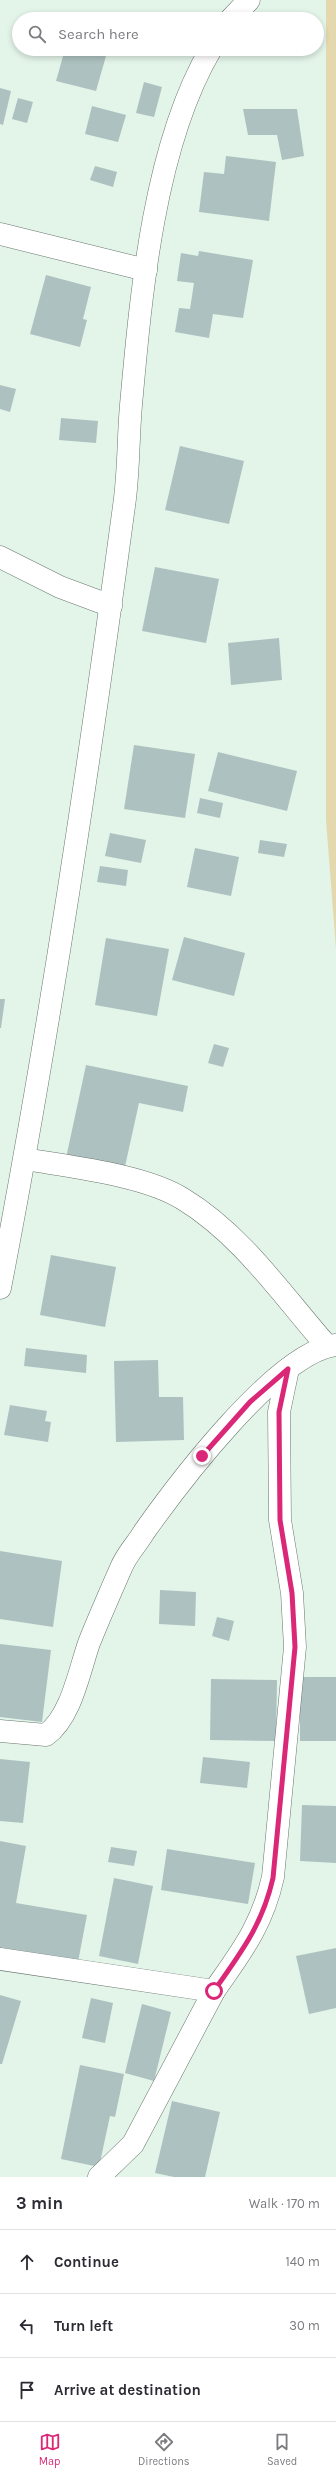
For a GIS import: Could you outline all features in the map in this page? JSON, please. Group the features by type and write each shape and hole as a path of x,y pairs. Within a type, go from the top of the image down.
{"street":[{"path":"238,12 249,0"},
{"path":"0,1288 25,1159 111,606 127,482 131,406 146,270 160,192 175,132 196,75 207,56"},
{"path":"0,234 146,270"},
{"path":"0,557 60,587 111,606"},
{"path":"0,1731 46,1735 56,1728 64,1714 90,1643 122,1566 164,1504 202,1456 250,1402 288,1369 332,1345 252,1258 221,1227 183,1198 136,1180 25,1159"},
{"path":"99,2177 133,2144 214,1991 248,1942 266,1906 273,1878 295,1647 292,1593 280,1520 279,1412 288,1369"},
{"path":"0,1959 214,1991"}],"shaded area":[{"path":"326,0 336,0 336,949 326,820"}],"building":[{"path":"63,56 106,56 96,91 56,81"},
{"path":"144,82 162,87 154,117 136,113"},
{"path":"0,88 11,91 3,125 0,124"},
{"path":"18,98 33,102 27,123 12,119"},
{"path":"92,106 126,115 118,142 85,134"},
{"path":"243,109 297,109 304,156 282,160 277,135 248,135"},
{"path":"226,156 276,162 269,221 199,212 204,172 224,174"},
{"path":"95,166 117,172 113,187 90,180"},
{"path":"199,251 253,260 243,318 213,314 209,338 175,332 179,308 190,309 194,283 177,281 181,253 198,256"},
{"path":"46,275 91,287 83,319 87,320 80,347 30,334"},
{"path":"0,385 16,389 10,412 0,409"},
{"path":"61,418 98,421 96,443 59,440"},
{"path":"180,446 244,461 229,524 165,510"},
{"path":"155,567 219,579 206,643 142,631"},
{"path":"279,638 282,680 231,685 228,643"},
{"path":"134,745 195,754 185,818 124,809"},
{"path":"218,752 297,771 287,811 208,791"},
{"path":"200,798 223,803 220,818 197,813"},
{"path":"110,833 146,840 141,863 105,856"},
{"path":"260,840 287,844 284,857 258,853"},
{"path":"195,848 239,857 231,896 187,887"},
{"path":"100,866 128,870 126,886 97,882"},
{"path":"184,937 245,953 234,996 172,980"},
{"path":"106,938 169,949 157,1016 95,1005"},
{"path":"0,999 5,999 1,1028 0,1028"},
{"path":"214,1044 229,1048 223,1067 208,1063"},
{"path":"86,1065 188,1086 183,1112 139,1103 124,1171 66,1158"},
{"path":"51,1255 116,1267 105,1327 40,1315"},
{"path":"26,1348 87,1355 86,1373 24,1366"},
{"path":"158,1360 159,1397 183,1397 184,1440 116,1442 114,1361"},
{"path":"10,1405 47,1411 45,1421 51,1422 48,1442 4,1435"},
{"path":"0,1551 62,1561 53,1627 0,1619"},
{"path":"160,1590 196,1592 195,1626 159,1624"},
{"path":"217,1617 234,1621 229,1641 212,1636"},
{"path":"0,1644 51,1650 42,1722 0,1717"},
{"path":"300,1677 336,1677 336,1741 300,1741"},
{"path":"211,1679 277,1680 276,1741 210,1740"},
{"path":"203,1757 250,1762 247,1788 200,1783"},
{"path":"0,1759 30,1762 23,1823 0,1821"},
{"path":"302,1805 336,1806 336,1863 300,1861"},
{"path":"0,1841 26,1846 16,1903 87,1915 78,1962 0,1948"},
{"path":"111,1847 137,1851 134,1866 108,1862"},
{"path":"167,1849 255,1863 248,1904 161,1890"},
{"path":"114,1878 153,1886 138,1964 99,1956"},
{"path":"336,1948 336,2008 309,2014 296,1956"},
{"path":"0,1995 21,2001 2,2064 0,2064"},
{"path":"91,1998 113,2003 105,2043 82,2038"},
{"path":"142,2004 171,2012 154,2081 125,2073"},
{"path":"80,2065 124,2074 115,2117 110,2116 99,2167 61,2159"},
{"path":"172,2101 220,2112 205,2177 174,2177 155,2173"}],"route":[{"path":"202,1456 250,1402 288,1369 279,1412 280,1520 292,1593 295,1647 273,1878 266,1906 248,1942 214,1991"}]}
